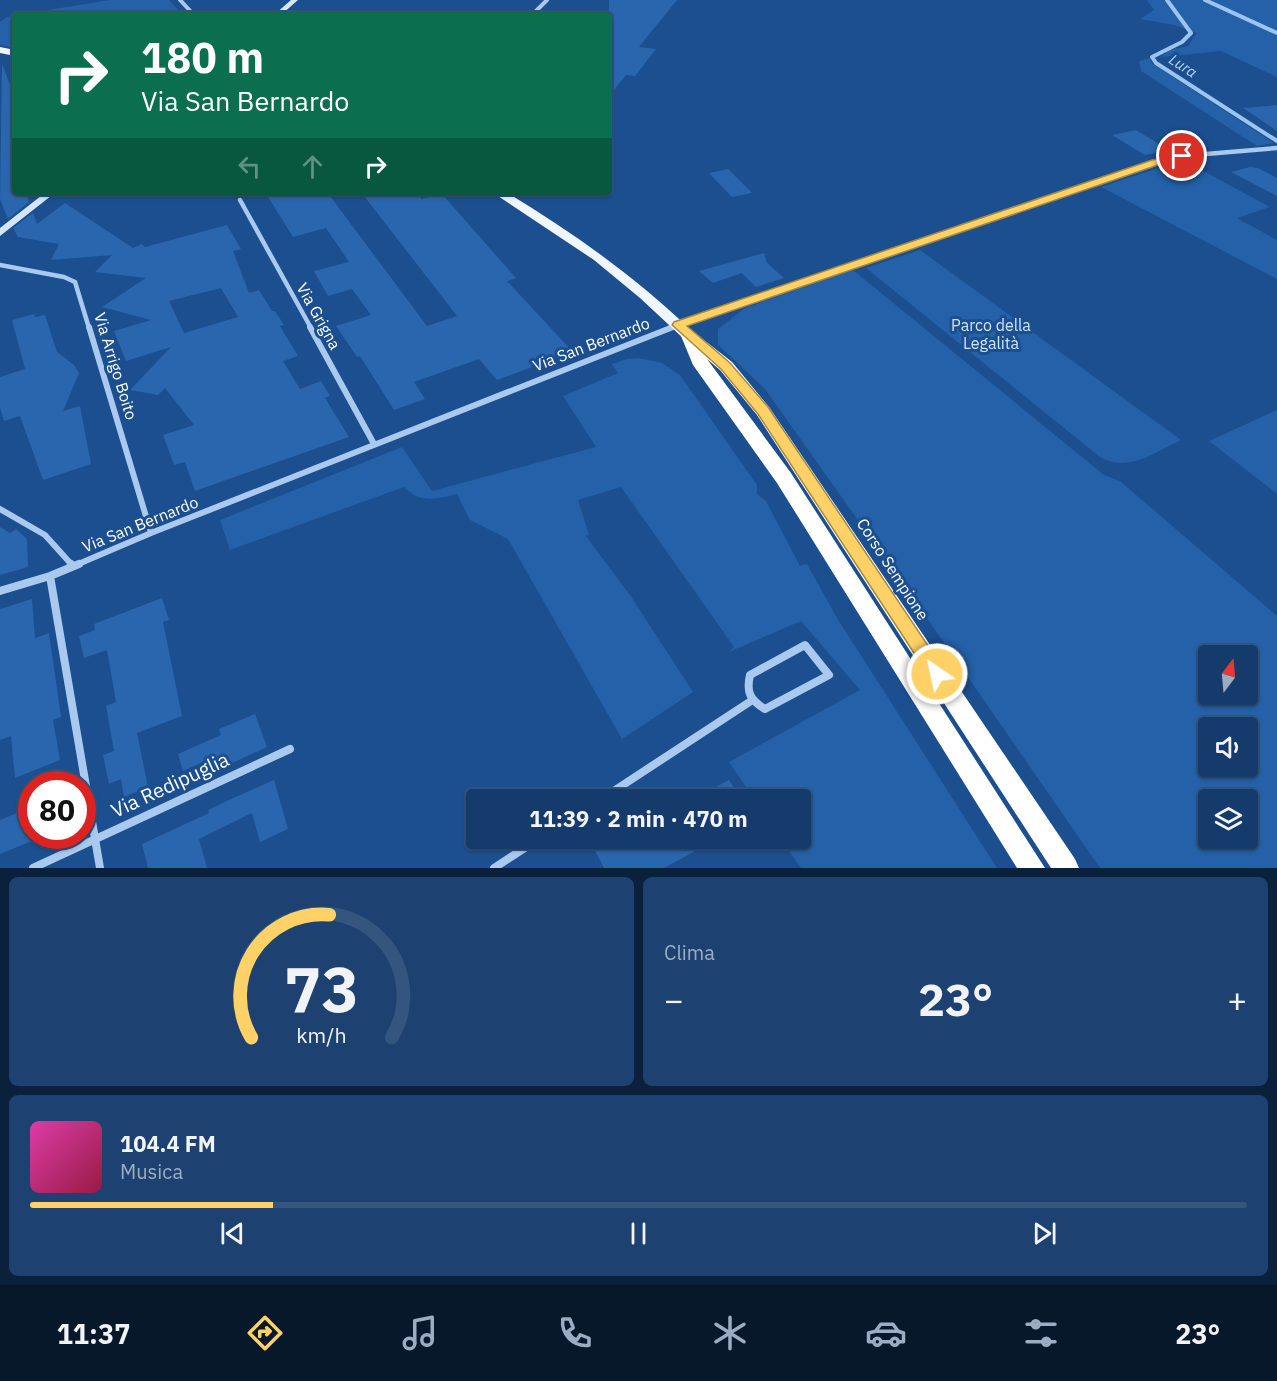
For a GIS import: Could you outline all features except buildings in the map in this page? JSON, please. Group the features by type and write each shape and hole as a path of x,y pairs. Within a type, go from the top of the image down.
{"highway":[{"name":"Corso Sempione","path":"683,330 701,365 784,478 1032,868"},
{"name":"Corso Sempione","path":"683,330 726,366 763,411 1066,868"}],"main road":[{"name":"Corso Sempione","path":"503,195 597,255 645,293 683,330"}],"street":[{"path":"180,0 191,12"},
{"path":"281,12 295,0"},
{"path":"535,12 548,0"},
{"name":"Via San Bernardo","path":"0,591 50,576 374,444 683,330 1155,162 1182,156 1276,148"},
{"path":"0,233 48,195"},
{"name":"Via Grigna","path":"240,200 374,444"},
{"name":"Via Arrigo Boito","path":"0,265 64,277 75,282 151,533"},
{"path":"0,509 45,535 73,566"},
{"path":"50,576 84,771"},
{"path":"805,645 829,675 765,709 751,701 747,688 750,675 805,645"},
{"path":"617,789 751,701"},
{"name":"Via Redipuglia","path":"96,840 290,749"},
{"path":"96,840 100,868"},
{"name":"Via Redipuglia","path":"33,868 76,849"},
{"path":"494,868 523,849"}],"green space":[{"path":"110,0 169,0 180,12 36,12"},
{"path":"1147,0 1277,0 1277,77 1221,51 1161,57 1170,50 1188,46 1197,33 1174,25 1140,19 1154,10"},
{"path":"12,16 12,47 0,45 0,22"},
{"path":"1149,58 1153,64 1274,143 1257,146 1141,71 1139,61"},
{"path":"1183,160 1270,207 1237,218 1277,240 1277,279 1101,187"},
{"name":"Parco della Legalità","path":"920,250 1181,440 1131,462 1121,463 1100,457 866,268"},
{"path":"853,270 1104,475 1120,481 1277,616 1277,868 1100,868 765,389 718,345 718,329 745,308"},
{"path":"638,358 662,363 680,375 757,485 757,494 766,501 800,566 807,564 837,618 997,868 801,868 788,849 811,849 811,789 747,789 729,762 860,690 801,621 729,652 734,647 621,487 578,500 589,535 586,536 632,598 693,692 622,739 508,539 470,520 457,494 429,499 416,496 404,487 230,550 220,520 402,447 432,491 596,447 563,396 618,373 612,364"},
{"path":"1277,410 1277,494 1209,441"}],"waterway":[{"name":"Lura","path":"1167,0 1191,33 1182,42 1152,57 1156,63 1277,141"},
{"path":"1205,0 1277,33"}],"route":[{"path":"937,674 763,411 726,366 678,325 1155,162 1182,156"}]}
